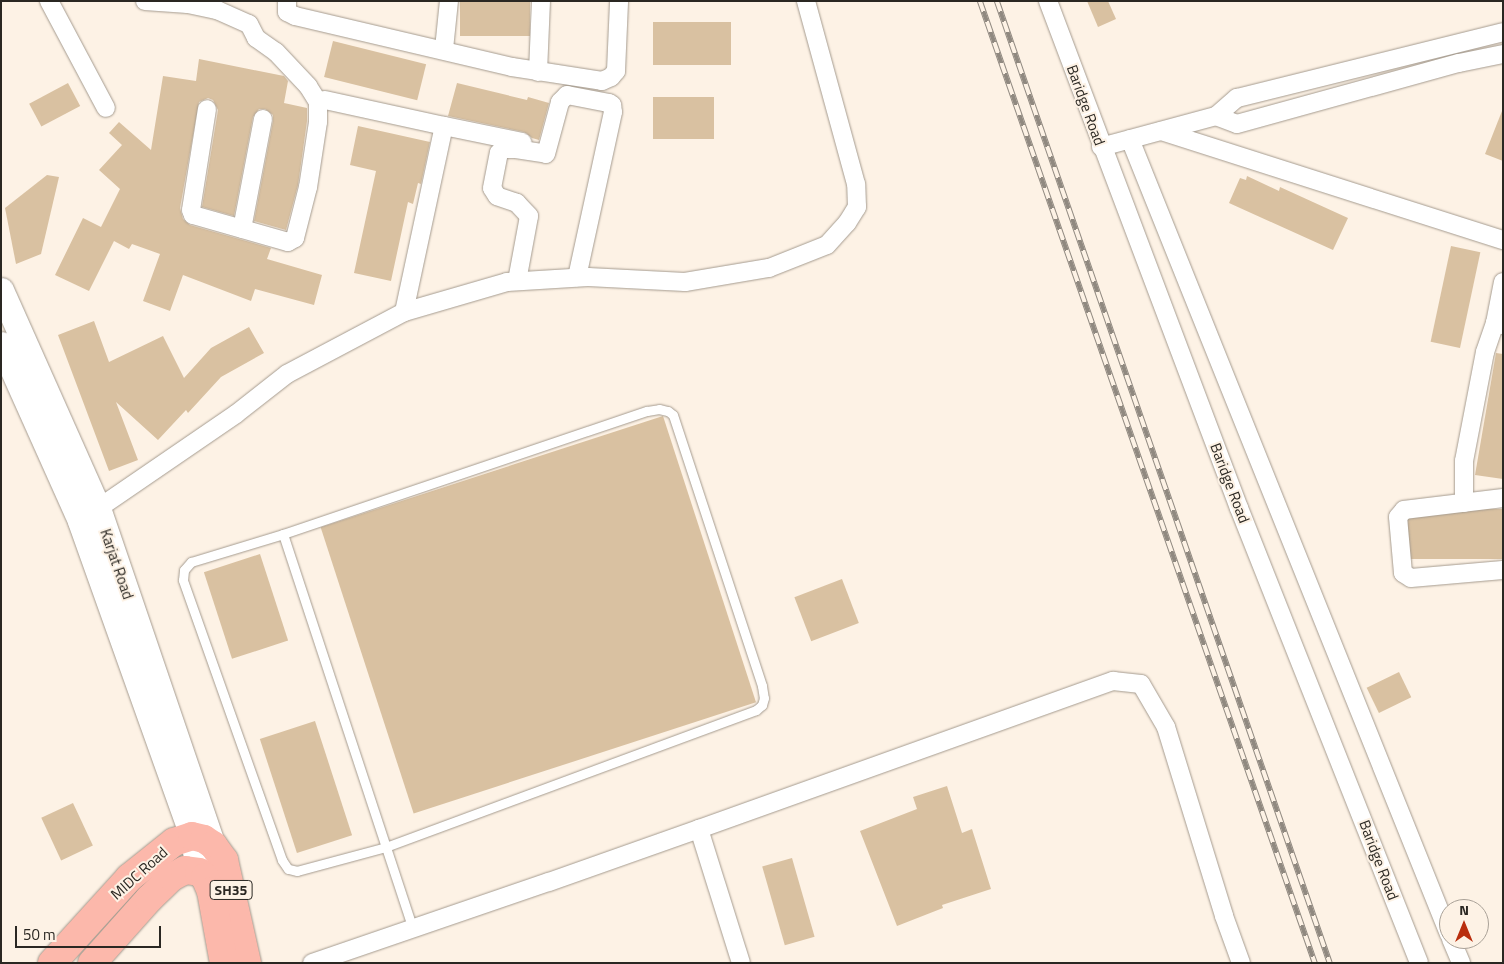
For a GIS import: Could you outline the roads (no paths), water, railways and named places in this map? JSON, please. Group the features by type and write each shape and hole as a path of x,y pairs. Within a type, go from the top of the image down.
{"main road":[{"name":"Karjat Road","path":"1,290 89,515 202,840 202,875 211,891 224,963"},
{"name":"Karjat Road","path":"1,344 89,515"},
{"name":"Karjat Road","path":"202,840 224,860 247,963"},
{"name":"MIDC Road","path":"52,963 129,878 174,842 202,840"},
{"name":"MIDC Road","path":"92,963 134,914 172,877 185,870 202,875"}],"street":[{"path":"49,1 106,108"},
{"path":"145,1 188,4 217,10 249,24 256,38 276,52 308,86 318,102 318,122 308,187 295,238 288,242 193,215 191,210 207,109"},
{"path":"288,1 287,12 295,16 538,72 602,81 612,77 616,71 619,1"},
{"path":"444,49 449,1"},
{"path":"538,72 540,1"},
{"path":"89,515 236,414 287,374 404,312 507,282 577,278 685,282 769,268 827,245 847,223 857,207 856,184 806,1"},
{"name":"Baridge Road","path":"1048,1 1101,147 1236,499 1420,963"},
{"path":"1101,147 1216,116 1238,98 1503,32"},
{"path":"1216,116 1237,124 1459,63 1503,54"},
{"path":"517,281 529,216 517,203 497,196 492,188 499,153 503,149 516,149 546,154 563,97 568,95 612,105 613,112 577,278"},
{"path":"325,100 548,148"},
{"path":"242,229 263,118"},
{"path":"404,312 444,126"},
{"path":"1161,131 1503,240"},
{"path":"1130,139 1439,909"},
{"path":"1464,503 1464,461 1485,352 1499,324 1503,282"},
{"path":"1503,498 1404,510 1398,517 1403,573 1411,578 1503,570"},
{"path":"312,963 698,829 1113,681 1141,684 1166,727 1224,916 1241,963"},
{"path":"698,829 741,963"},
{"path":"1455,949 1461,963"}],"lane":[{"path":"647,410 668,411 673,415 759,676 764,698 762,705 756,710 386,847 297,871 288,869 282,860 183,580 184,570 191,562 283,534 647,410"},
{"path":"283,534 413,929"}],"railway":[{"path":"980,1 1315,963"},
{"path":"997,1 1330,963"}]}
